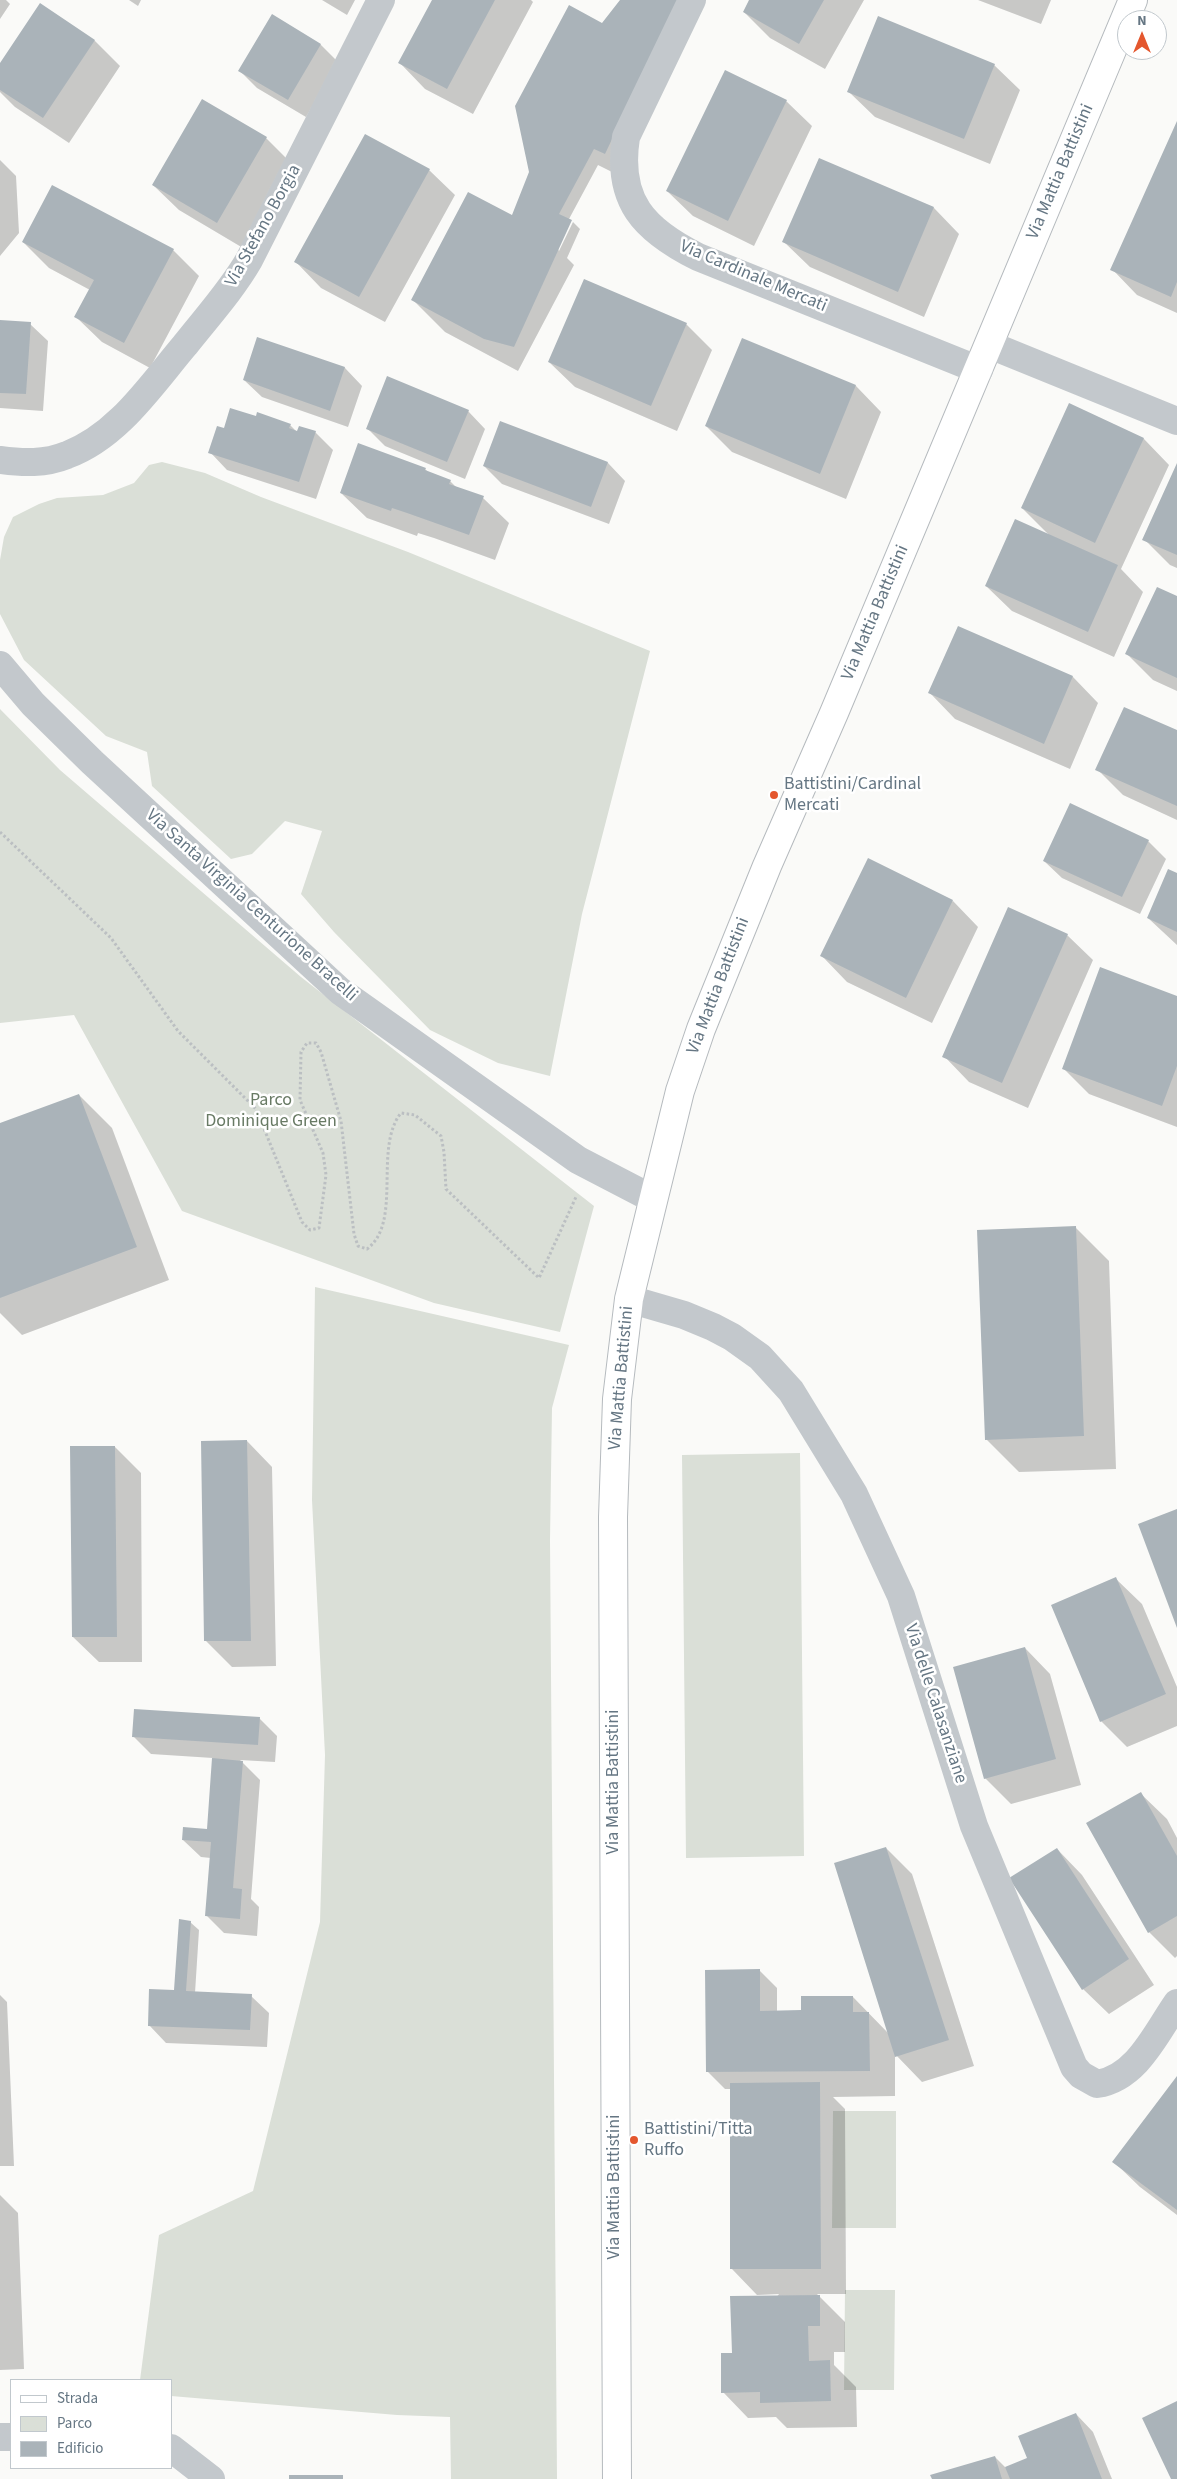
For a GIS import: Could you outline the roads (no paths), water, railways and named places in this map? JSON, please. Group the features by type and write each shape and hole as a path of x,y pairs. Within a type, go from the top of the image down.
{"main road":[{"name":"Via Mattia Battistini","path":"617,2479 613,1517 617,1399 629,1299 680,1091 704,1020 767,866 990,344 1133,0"}],"street":[{"name":"Via Stefano Borgia","path":"0,460 36,463 67,456 83,448 116,425 159,376 236,283 381,0"},
{"name":"Via Cardinale Mercati","path":"692,0 626,137 624,161 626,186 631,200 644,221 670,242 698,258 979,370"},
{"path":"990,344 1177,421"},
{"name":"Via Santa Virginia Centurione Bracelli","path":"0,665 33,704 92,762 340,990 590,1166 653,1199"},
{"name":"Via delle Calasanziane","path":"629,1299 675,1312 713,1327 732,1337 760,1357 791,1391 854,1494 901,1596 974,1826 1074,2067 1081,2075 1097,2084 1116,2080 1133,2066 1177,2003"},
{"path":"172,2449 212,2479"}],"place":[{"name":"Battistini/Cardinal Mercati","path":"774,795"},
{"name":"Battistini/Titta Ruffo","path":"634,2140"}],"park label":[{"name":"Parco Dominique Green","path":"271,1111"}]}
